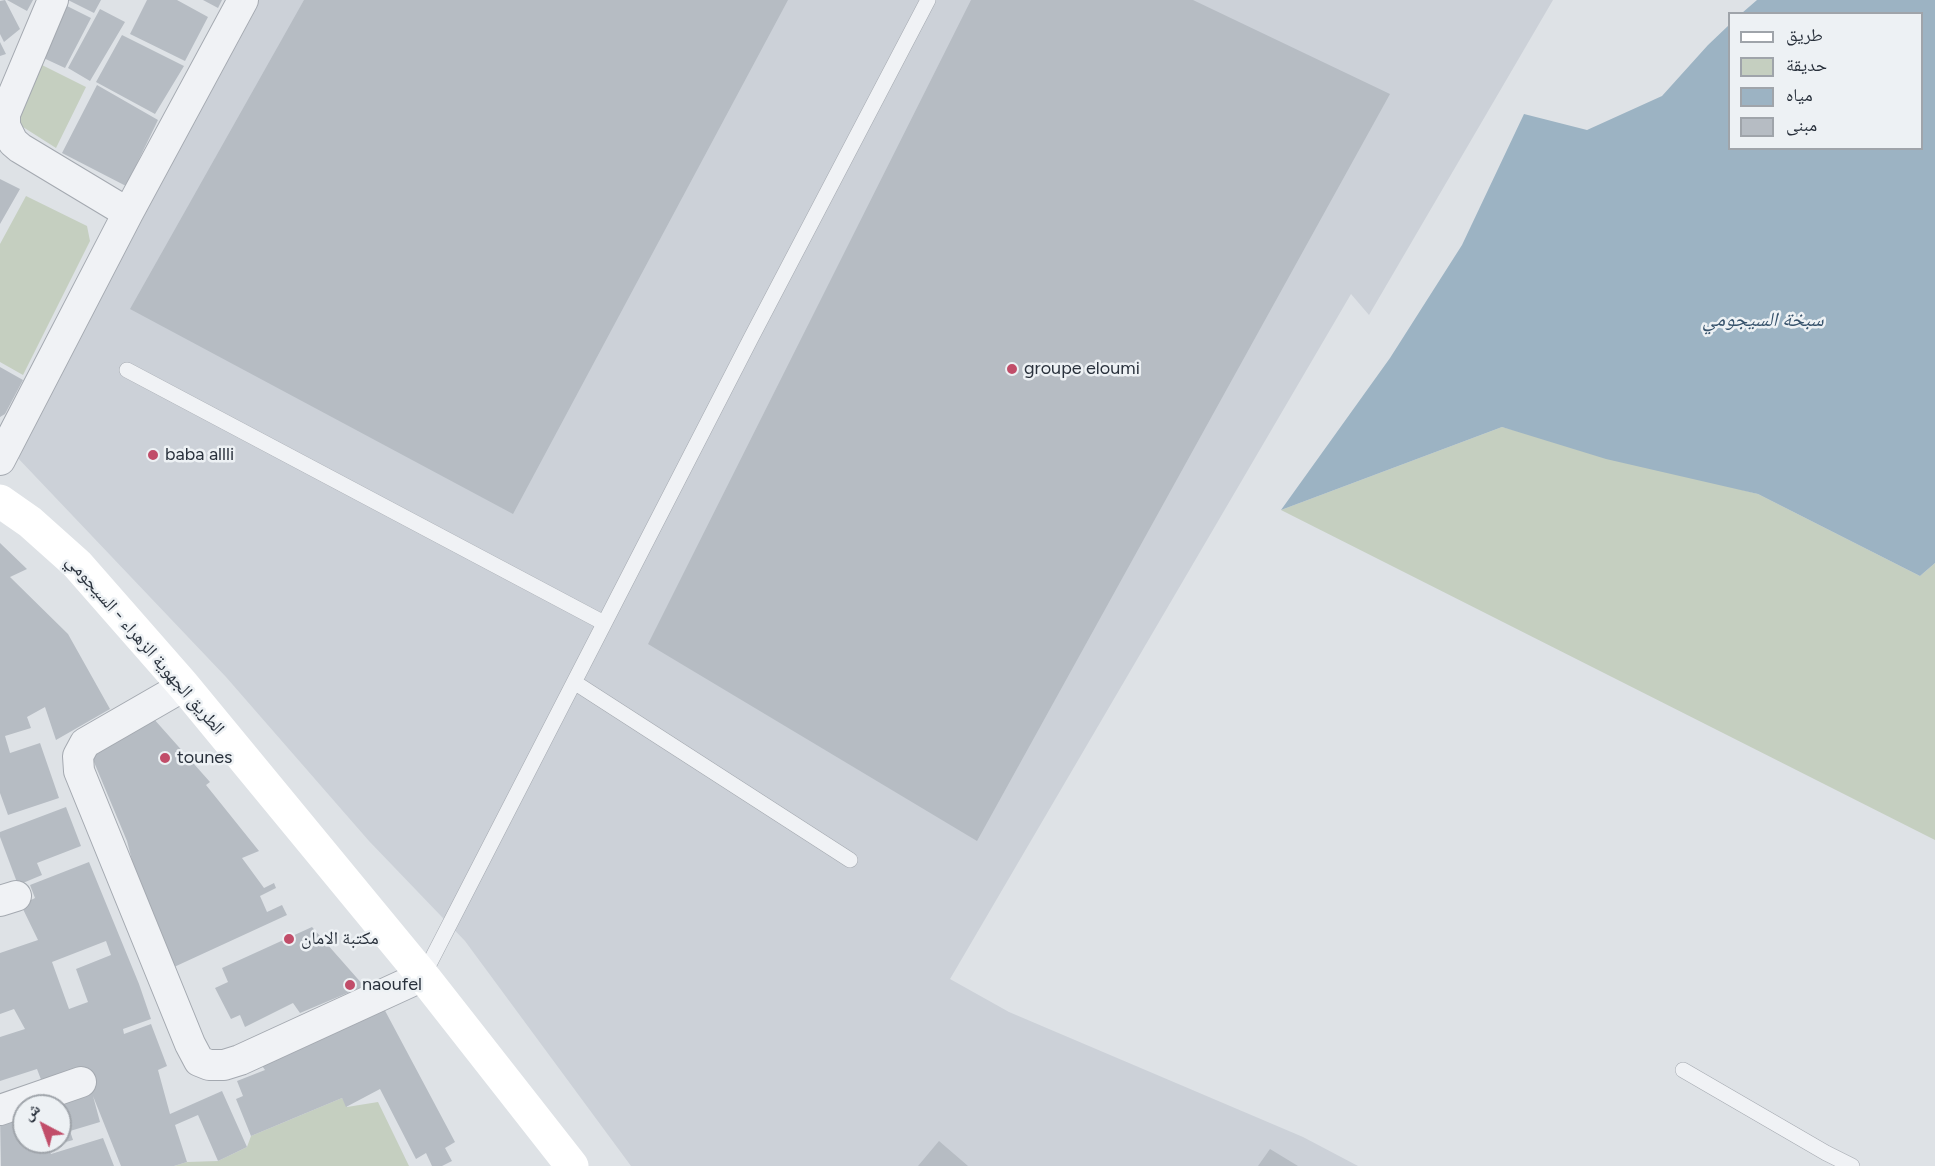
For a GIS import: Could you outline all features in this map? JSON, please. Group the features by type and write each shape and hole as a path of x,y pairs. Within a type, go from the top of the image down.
{"main road":[{"name":"الطريق الجهوية الزهراء - السيجومي","path":"0,501 30,522 77,564 184,686 423,976 572,1166"}],"street":[{"path":"52,0 5,114 5,126 13,142 20,148 128,213"},
{"path":"0,460 128,213 243,0"},
{"path":"184,686 85,743 78,756 79,771 186,1034 199,1060 209,1065 224,1065 240,1060 423,976"},
{"path":"0,1110 81,1082"}],"lane":[{"path":"423,976 751,338 928,0"},
{"path":"127,370 604,623"},
{"path":"574,682 850,860"},
{"path":"1683,1070 1822,1160 1852,1166"}],"shaded area":[{"path":"252,0 1553,0 1369,315 1351,294 950,979 1009,1012 1303,1137 1358,1166 631,1166 465,941 369,841 226,677 15,455"}],"green space":[{"path":"40,64 86,87 56,148 12,120"},
{"path":"26,196 87,226 90,241 23,375 0,362 0,244"},
{"path":"1502,427 1758,494 1920,576 1935,563 1935,840 1281,510"},
{"path":"342,1098 347,1107 378,1102 409,1166 174,1166 187,1162 218,1161 247,1147 251,1136"}],"water":[{"name":"سبخة السيجومي","path":"1757,0 1935,0 1935,563 1920,576 1758,494 1606,459 1502,427 1281,510 1390,358 1462,245 1524,114 1587,130 1662,96 1728,26 1728,150 1923,150 1923,12 1743,12"}],"building":[{"path":"5,0 20,29 4,42 0,34 0,1"},
{"path":"7,0 33,0 27,11"},
{"path":"68,0 101,0 94,13"},
{"path":"147,0 177,0 208,17 185,61 130,34"},
{"path":"203,0 222,0 218,8"},
{"path":"304,0 788,0 513,514 130,309"},
{"name":"groupe eloumi","path":"971,0 1193,0 1390,94 977,841 648,644"},
{"path":"61,3 91,18 65,68 37,55"},
{"path":"100,9 125,22 90,81 68,68"},
{"path":"122,35 184,66 155,114 96,82"},
{"path":"0,42 6,54 0,56"},
{"path":"97,85 158,120 126,186 62,153"},
{"path":"0,179 20,189 0,224"},
{"path":"0,367 23,380 5,414 0,417"},
{"path":"0,543 27,569 10,577 68,634 110,709 56,740 45,707 27,717 31,728 5,736 10,753 40,743 59,798 8,815 0,793"},
{"path":"153,718 210,782 206,785 259,851 242,858 264,888 274,883 276,888 260,896 267,912 282,905 287,915 161,973 127,841 89,750"},
{"path":"66,807 81,846 37,863 42,875 18,885 0,832"},
{"path":"89,862 151,1019 123,1029 124,1034 151,1024 167,1066 158,1070 170,1114 222,1091 247,1147 218,1161 198,1115 175,1125 187,1162 174,1166 121,1166 93,1096 100,1122 72,1130 72,1099 92,1093 85,1075 45,1090 37,1069 0,1081 0,1037 25,1029 14,1009 0,1014 0,953 38,940 21,905 35,898 30,885","holes":["106,941 111,955 76,969 88,1002 69,1009 52,962"]},
{"path":"312,927 364,986 300,1013 293,1003 245,1027 240,1015 231,1019 215,988 228,982 222,968"},
{"path":"382,1005 455,1142 445,1148 452,1161 442,1166 432,1166 426,1153 416,1159 380,1089 346,1107 342,1098 251,1136 236,1099 243,1096 237,1081 265,1070 260,1063"},
{"path":"12,1112 12,1154 72,1154 72,1148 103,1138 114,1166 1,1166 0,1116"},
{"path":"939,1141 968,1166 918,1166"},
{"path":"1270,1149 1298,1166 1258,1166"}],"place":[{"name":"groupe eloumi","path":"1012,369"},
{"name":"baba allli","path":"153,455"},
{"name":"tounes","path":"165,758"},
{"name":"مكتبة الامان","path":"289,939"},
{"name":"naoufel","path":"350,985"}]}
